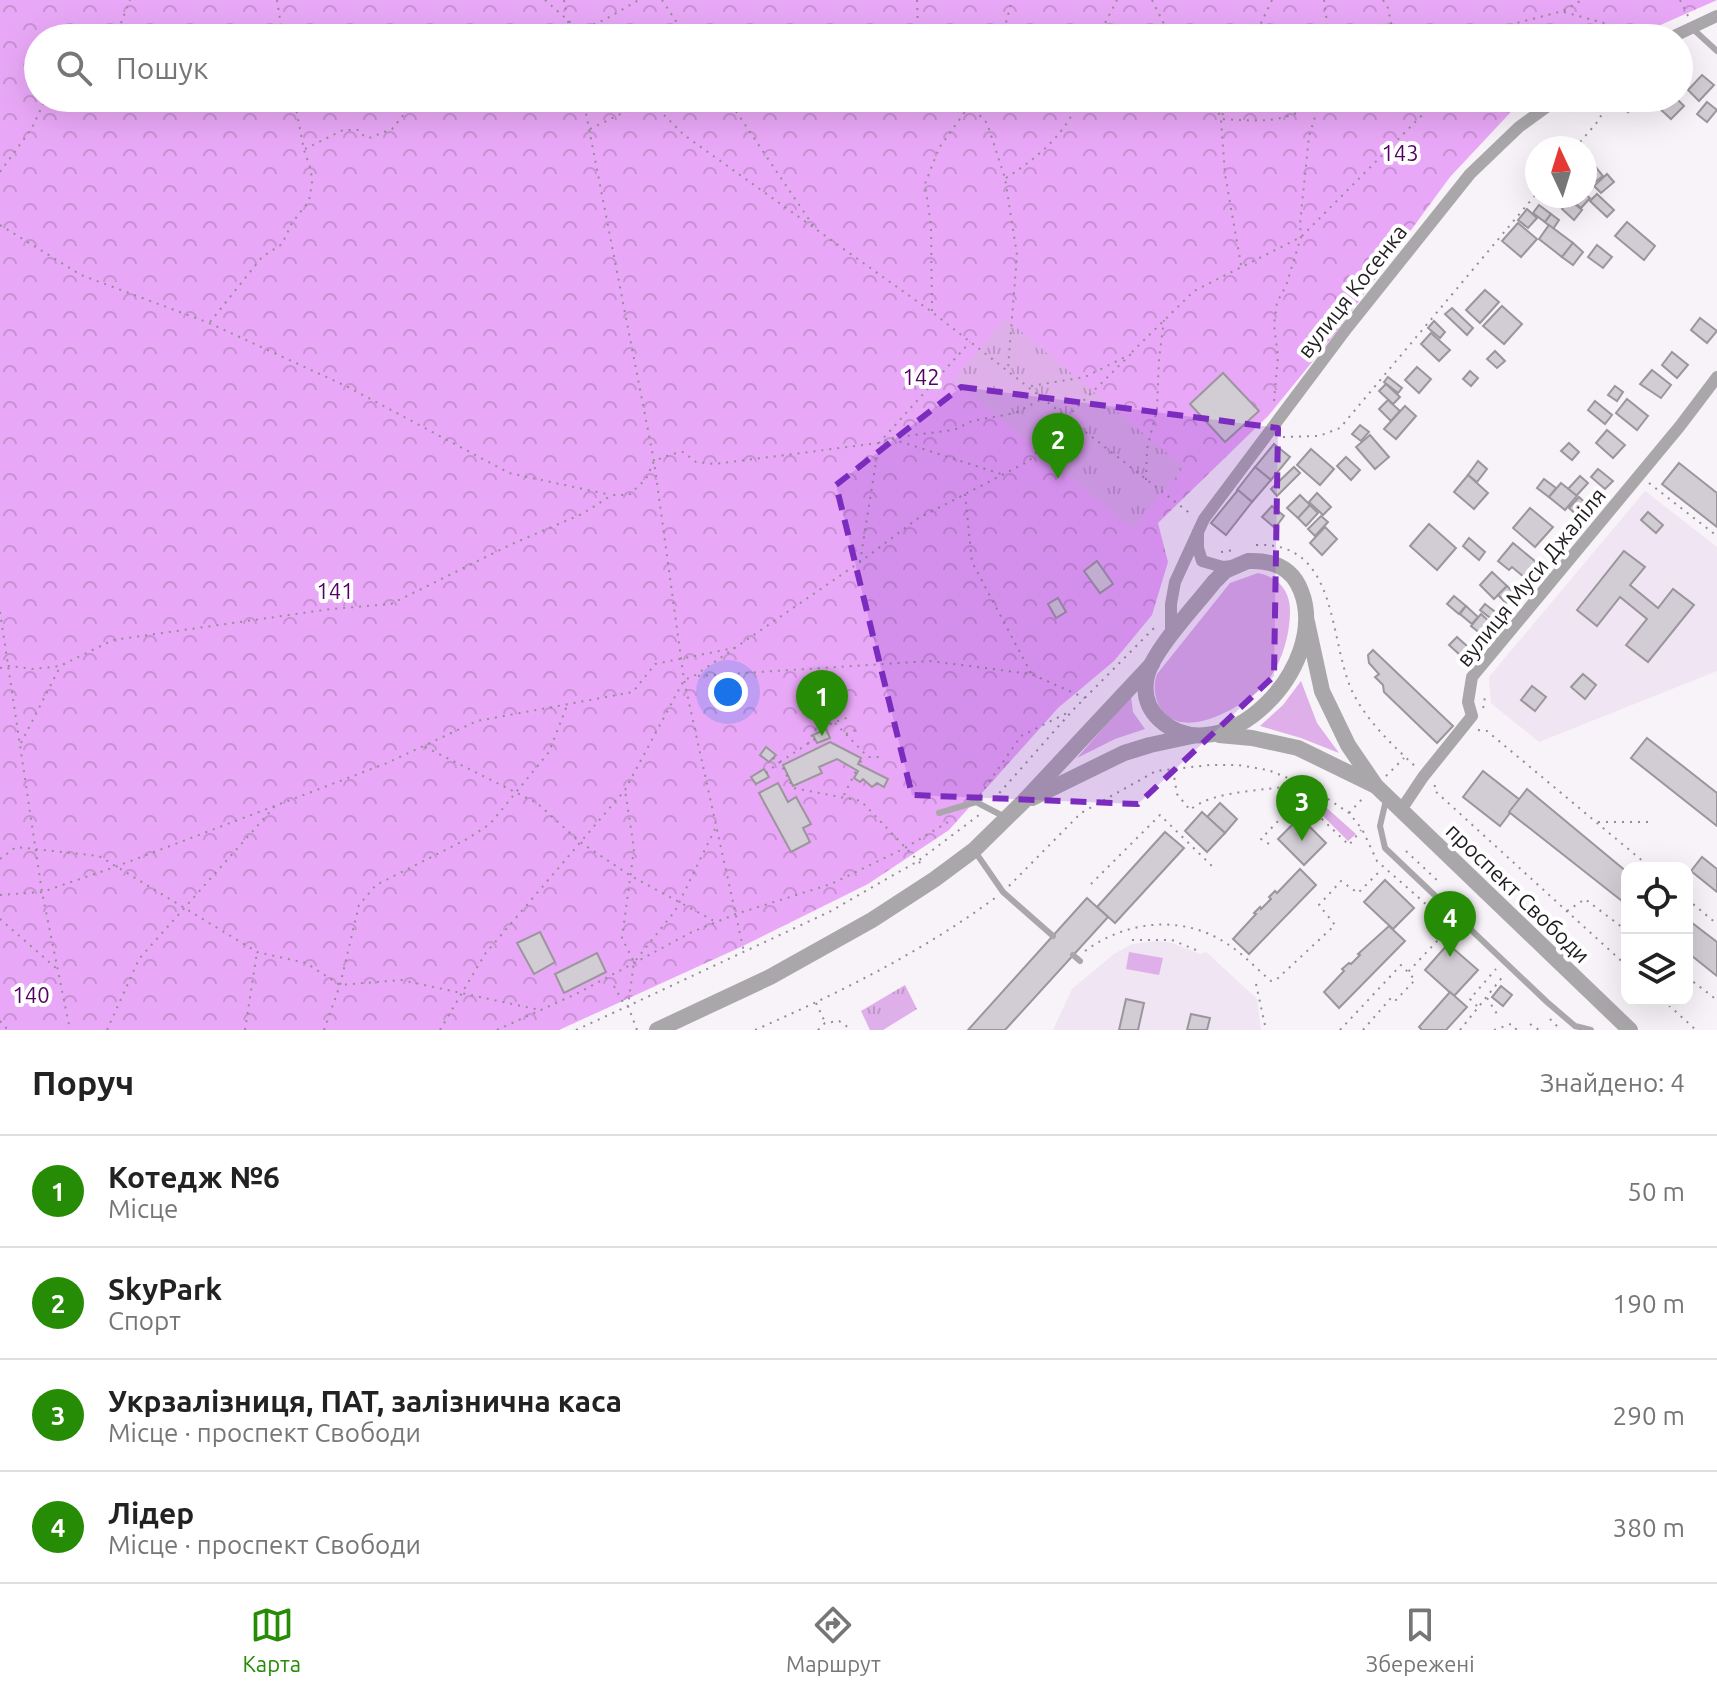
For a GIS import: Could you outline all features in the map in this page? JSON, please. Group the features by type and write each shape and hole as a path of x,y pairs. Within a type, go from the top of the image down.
{"street":[{"path":"1693,28 1717,16"},
{"name":"вулиця Косенка","path":"1171,638 1171,604 1175,582 1200,525 1347,328 1470,174 1519,127 1540,112"},
{"name":"вулиця Муси Джаліля","path":"1401,810 1472,716 1468,702 1472,677 1717,377"},
{"path":"1023,802 1124,753 1229,729 1251,717 1275,697 1292,674 1302,652 1307,622 1306,603 1298,582 1290,573 1271,562 1248,561 1223,567 1208,565 1202,561 1198,548 1200,525"},
{"path":"657,1030 770,977 872,920 974,850 1152,664 1214,582 1235,565"},
{"name":"проспект Свободи","path":"1307,622 1322,691 1348,745 1382,791 1629,1030"},
{"path":"1152,664 1146,689 1149,709 1180,732 1204,734"},
{"name":"проспект Свободи","path":"1204,734 1252,738 1298,748 1382,791"}],"lane":[{"path":"1693,29 1717,51"},
{"path":"1382,791 1380,826 1385,848 1547,1002 1575,1026 1591,1030"},
{"path":"939,813 976,802 1006,818"},
{"path":"974,850 1003,892 1053,936"},
{"path":"1616,1030 1629,1030"}],"path":[{"path":"121,24 130,0"},
{"path":"277,0 281,24"},
{"path":"545,0 574,24"},
{"path":"564,0 568,24"},
{"path":"594,24 639,0"},
{"path":"662,0 678,24"},
{"path":"917,0 918,24"},
{"path":"1006,24 1012,0"},
{"path":"1105,24 1117,0"},
{"path":"1152,0 1164,24"},
{"path":"1261,24 1272,0"},
{"path":"1324,0 1327,24"},
{"path":"1383,0 1391,24"},
{"path":"1680,0 1690,24"},
{"path":"1516,24 1563,11 1579,1"},
{"path":"1563,11 1608,24"},
{"path":"0,172 32,128 39,112"},
{"path":"209,323 262,257 282,244 292,223 309,201 311,170 297,112"},
{"path":"304,150 343,130 359,130 369,138 392,129 404,112"},
{"path":"586,112 654,461 684,680 744,952"},
{"path":"589,129 622,112"},
{"path":"661,112 684,135 971,341 1200,525"},
{"path":"736,112 814,228"},
{"path":"932,312 931,225 925,184 939,148 966,112"},
{"path":"976,112 987,123 1005,178 1017,255 1007,369"},
{"path":"1005,178 1041,155 1075,112"},
{"path":"1218,112 1225,174 1241,265"},
{"path":"1221,119 1223,112"},
{"path":"1221,119 1270,121 1302,112"},
{"path":"1274,401 1278,356 1274,325 1277,302 1286,286 1301,237 1309,136 1316,112"},
{"path":"440,1030 485,954 625,790 684,680 860,562 917,519 1029,461 1066,418 1194,291 1301,237 1425,112"},
{"path":"1508,112 1519,127"},
{"path":"1585,136 1603,112"},
{"path":"1266,438 1319,436 1340,428 1525,207"},
{"path":"0,225 81,275 209,323 348,387 509,473 612,495 629,495 646,479 654,461 672,454 683,452 696,462 715,464 879,443 891,438 954,430 972,421 1015,413 1042,399"},
{"path":"1146,480 1147,449 1157,409 1164,318"},
{"path":"860,562 879,443 971,341"},
{"path":"1030,387 1085,377 1131,354"},
{"path":"891,438 1003,475"},
{"path":"1639,475 1717,536"},
{"path":"965,494 972,562 1031,674"},
{"path":"0,668 60,666 113,640 331,609 391,604 512,544 582,514 612,495"},
{"path":"0,612 42,892 70,1030"},
{"path":"0,895 42,892 115,867 387,763 477,721 633,692 655,664 735,648"},
{"path":"694,676 930,661 1031,674 1086,699"},
{"path":"20,744 60,666"},
{"path":"324,1030 340,985 359,905 376,885 490,824 549,752 568,703"},
{"path":"497,1030 543,1010 692,932 736,914 831,884 905,848 976,802 1021,736 1073,710"},
{"path":"808,744 814,730 849,717"},
{"path":"835,723 868,757"},
{"path":"846,734 856,730"},
{"path":"1471,730 1487,731 1644,862"},
{"path":"804,738 808,744"},
{"path":"766,773 791,752 815,739"},
{"path":"424,746 537,803 580,842 631,876 717,923"},
{"path":"860,762 868,757 879,757"},
{"path":"1349,813 1382,791 1405,757"},
{"path":"773,758 780,762 793,788 861,801 935,879"},
{"path":"755,1030 906,958 1003,892 1081,813 1156,771 1173,768 1238,765 1268,770 1303,784 1349,813 1362,829 1377,861 1467,941"},
{"path":"1173,768 1177,794 1190,810 1199,802 1212,799 1303,784"},
{"path":"843,796 856,771"},
{"path":"1437,779 1434,790 1621,960"},
{"path":"1288,787 1349,845 1362,829"},
{"path":"625,790 634,849 622,938 634,962"},
{"path":"1269,844 1261,839 1300,798"},
{"path":"107,1030 139,959 277,805"},
{"path":"1091,884 1160,815 1216,870"},
{"path":"1597,822 1650,822"},
{"path":"576,1030 628,1006 634,962 679,902 715,828"},
{"path":"0,859 16,847 99,856 257,952 306,963 340,985 401,980 543,1010"},
{"path":"1406,851 1440,883"},
{"path":"1078,957 1114,932 1143,924 1178,924 1228,944 1271,981 1276,980 1335,925 1319,905 1341,881 1358,893 1383,867"},
{"path":"1567,911 1585,899 1621,926"},
{"path":"1693,904 1717,924"},
{"path":"0,919 57,969"},
{"path":"1408,972 1439,939 1435,935 1446,923"},
{"path":"1132,940 1172,940 1196,950"},
{"path":"245,1030 257,952"},
{"path":"1340,1030 1401,965 1415,980 1395,1001 1391,998 1363,1030"},
{"path":"1460,1030 1506,975 1497,967 1470,999 1478,1007"},
{"path":"1693,982 1717,1000"},
{"path":"1256,984 1266,1030"},
{"path":"614,986 625,1007"},
{"path":"1486,997 1497,1014"},
{"path":"816,1003 825,1023"},
{"path":"1670,1006 1696,1030"},
{"path":"1546,1016 1561,1030"},
{"path":"0,1021 8,1030"},
{"path":"818,1030 825,1023 839,1021 852,1030"},
{"path":"1548,1030 1553,1022"},
{"path":"1494,1030 1511,1024 1517,1030"},
{"path":"1530,1024 1539,1030"}],"highlighted area":[{"path":"961,387 1278,428 1274,676 1138,804 912,795 836,485"}],"shaded area":[{"path":"1645,491 1717,547 1717,671 1539,742 1491,703 1489,677"},
{"path":"1172,943 1200,954 1206,952 1257,999 1261,1030 1053,1030 1072,989 1114,954 1132,944"}],"green space":[{"path":"0,0 1717,0 1663,24 24,24 24,112 1511,112 1450,177 1334,335 1269,415 1158,523 1168,562 1152,615 1114,661 1058,708 949,830 868,884 743,946 559,1030 0,1030"},
{"path":"1005,318 1184,467 1132,528 954,380"},
{"path":"1258,573 1282,586 1288,597 1290,621 1280,660 1264,685 1240,704 1207,720 1191,723 1176,721 1164,713 1156,698 1157,674 1230,583"},
{"path":"1301,681 1317,723 1339,753 1260,726 1283,705"},
{"path":"1131,696 1133,712 1145,729 1115,739 1077,758"},
{"path":"1311,794 1356,834 1348,841 1306,799"},
{"path":"1129,952 1163,958 1159,975 1126,969"},
{"path":"905,985 917,1009 883,1030 870,1030 861,1011"}],"building":[{"path":"1702,75 1714,85 1699,101 1693,95 1693,85"},
{"path":"1707,102 1717,110 1707,122 1697,114"},
{"path":"1663,112 1678,112 1671,119"},
{"path":"1607,174 1614,182 1601,193 1597,183"},
{"path":"1597,194 1614,210 1607,217 1597,208"},
{"path":"1537,208 1543,208 1551,214 1545,222 1533,213"},
{"path":"1580,208 1582,210 1574,220 1562,209"},
{"path":"1527,209 1537,218 1528,228 1518,220"},
{"path":"1551,214 1559,220 1553,229 1545,222"},
{"path":"1627,222 1655,246 1644,260 1615,236"},
{"path":"1518,223 1537,239 1521,257 1502,241"},
{"path":"1549,225 1573,243 1562,257 1539,239"},
{"path":"1573,243 1583,252 1573,265 1562,257"},
{"path":"1597,245 1612,257 1603,268 1588,257"},
{"path":"1485,290 1499,302 1480,323 1466,310"},
{"path":"1502,306 1522,324 1504,344 1483,326"},
{"path":"1452,308 1473,328 1467,335 1445,314"},
{"path":"1700,318 1717,331 1707,343 1691,330"},
{"path":"1434,321 1445,332 1440,338 1428,328"},
{"path":"1431,333 1450,350 1439,361 1421,344"},
{"path":"1495,351 1505,361 1497,368 1487,359"},
{"path":"1672,352 1688,365 1677,378 1662,365"},
{"path":"1417,367 1431,379 1419,393 1405,380"},
{"path":"1652,370 1671,385 1661,398 1640,384"},
{"path":"1470,371 1478,378 1471,386 1463,379"},
{"path":"1223,373 1259,411 1225,442 1190,404"},
{"path":"1388,377 1402,388 1398,393 1384,382"},
{"path":"1386,384 1400,397 1393,404 1379,391"},
{"path":"1615,386 1623,392 1617,401 1608,395"},
{"path":"1627,399 1648,416 1637,430 1616,413"},
{"path":"1388,400 1400,411 1391,421 1379,409"},
{"path":"1595,401 1612,415 1605,424 1588,410"},
{"path":"1405,406 1416,416 1396,439 1384,429"},
{"path":"1360,425 1369,432 1361,441 1352,434"},
{"path":"1607,430 1625,445 1613,458 1596,443"},
{"path":"1370,435 1389,457 1375,469 1356,447"},
{"path":"1569,443 1579,452 1572,460 1561,451"},
{"path":"1274,444 1290,457 1271,480 1255,467"},
{"path":"1311,449 1334,469 1320,485 1297,465"},
{"path":"1346,457 1360,470 1351,480 1337,466"},
{"path":"1478,461 1487,469 1477,482 1468,475"},
{"path":"1679,463 1717,493 1717,527 1662,484"},
{"path":"1255,467 1271,480 1252,502 1237,490"},
{"path":"1294,467 1300,473 1277,496 1271,489"},
{"path":"1598,469 1613,481 1605,489 1591,477"},
{"path":"1468,475 1488,493 1474,509 1454,492"},
{"path":"1580,476 1588,483 1576,496 1568,489"},
{"path":"1544,479 1556,488 1549,497 1537,488"},
{"path":"1561,483 1577,496 1565,510 1549,497"},
{"path":"1238,490 1252,502 1226,535 1211,523"},
{"path":"1317,493 1331,507 1323,515 1309,502"},
{"path":"1300,495 1310,505 1298,518 1287,508"},
{"path":"1579,497 1591,508 1581,519 1569,508"},
{"path":"1310,505 1318,513 1306,526 1298,518"},
{"path":"1272,506 1284,516 1275,528 1262,517"},
{"path":"1530,508 1553,527 1535,547 1513,528"},
{"path":"1648,512 1663,525 1656,533 1641,520"},
{"path":"1321,516 1328,522 1315,536 1308,529"},
{"path":"1429,524 1456,548 1437,570 1410,546"},
{"path":"1325,527 1337,539 1322,555 1310,543"},
{"path":"1469,538 1485,552 1479,560 1463,546"},
{"path":"1513,543 1536,562 1524,577 1498,561"},
{"path":"1624,551 1645,567 1630,585 1658,608 1673,589 1694,605 1648,662 1626,645 1647,619 1620,597 1597,626 1577,610"},
{"path":"1097,561 1113,584 1100,593 1084,571"},
{"path":"1492,572 1507,586 1494,599 1480,585"},
{"path":"1507,586 1515,594 1506,603 1498,595"},
{"path":"1454,596 1466,606 1459,614 1447,604"},
{"path":"1058,598 1066,612 1056,618 1048,604"},
{"path":"1485,604 1503,618 1498,624 1480,610"},
{"path":"1466,606 1478,617 1472,624 1460,614"},
{"path":"1481,614 1491,623 1481,634 1471,626"},
{"path":"1457,637 1478,656 1470,664 1449,645"},
{"path":"1373,650 1453,726 1437,743 1384,692 1383,685 1375,677 1379,674 1369,663 1368,655"},
{"path":"1583,674 1596,685 1585,699 1571,687"},
{"path":"1532,686 1546,697 1535,711 1521,700"},
{"path":"826,729 830,738 817,743 813,735"},
{"path":"1647,738 1717,793 1717,826 1631,758"},
{"path":"830,742 861,758 858,764 888,779 884,787 877,783 872,787 863,779 860,782 854,778 858,771 837,759 819,767 822,773 793,786 783,765"},
{"path":"766,747 776,755 769,762 760,755"},
{"path":"764,769 769,777 756,784 751,777"},
{"path":"1483,771 1520,800 1500,826 1463,797"},
{"path":"778,783 788,802 796,797 811,824 803,828 810,842 791,852 759,793"},
{"path":"1527,789 1621,867 1621,900 1509,812"},
{"path":"1220,803 1237,819 1225,833 1207,817"},
{"path":"1202,812 1225,833 1207,852 1185,831"},
{"path":"1300,817 1326,843 1304,865 1278,839"},
{"path":"1165,832 1184,848 1115,923 1097,907"},
{"path":"1702,857 1717,869 1717,892 1693,873"},
{"path":"1300,869 1316,885 1249,954 1233,939 1254,913 1271,899 1269,897"},
{"path":"1385,880 1414,908 1393,929 1364,902"},
{"path":"1087,898 1108,917 1005,1030 968,1030"},
{"path":"1693,924 1717,942 1717,976 1693,957"},
{"path":"1389,926 1405,941 1339,1008 1324,992 1344,971 1342,969"},
{"path":"540,932 555,962 534,974 517,943"},
{"path":"1448,944 1478,970 1454,996 1425,970"},
{"path":"597,953 606,972 564,993 555,974"},
{"path":"1501,986 1512,995 1503,1006 1492,997"},
{"path":"1450,992 1467,1007 1446,1030 1422,1030 1419,1027"},
{"path":"1126,999 1144,1003 1138,1030 1119,1030"},
{"path":"1191,1014 1210,1018 1207,1030 1187,1030"}],"place":[{"name":"SkyPark","path":"1058,479"},
{"name":"Котедж №6","path":"822,736"},
{"name":"Укрзалізниця, ПАТ, залізнична каса","path":"1302,841"},
{"name":"Лідер","path":"1450,957"}],"park label":[{"name":"143","path":"1400,153"},
{"name":"142","path":"921,377"},
{"name":"141","path":"335,591"},
{"name":"140","path":"31,995"}]}
